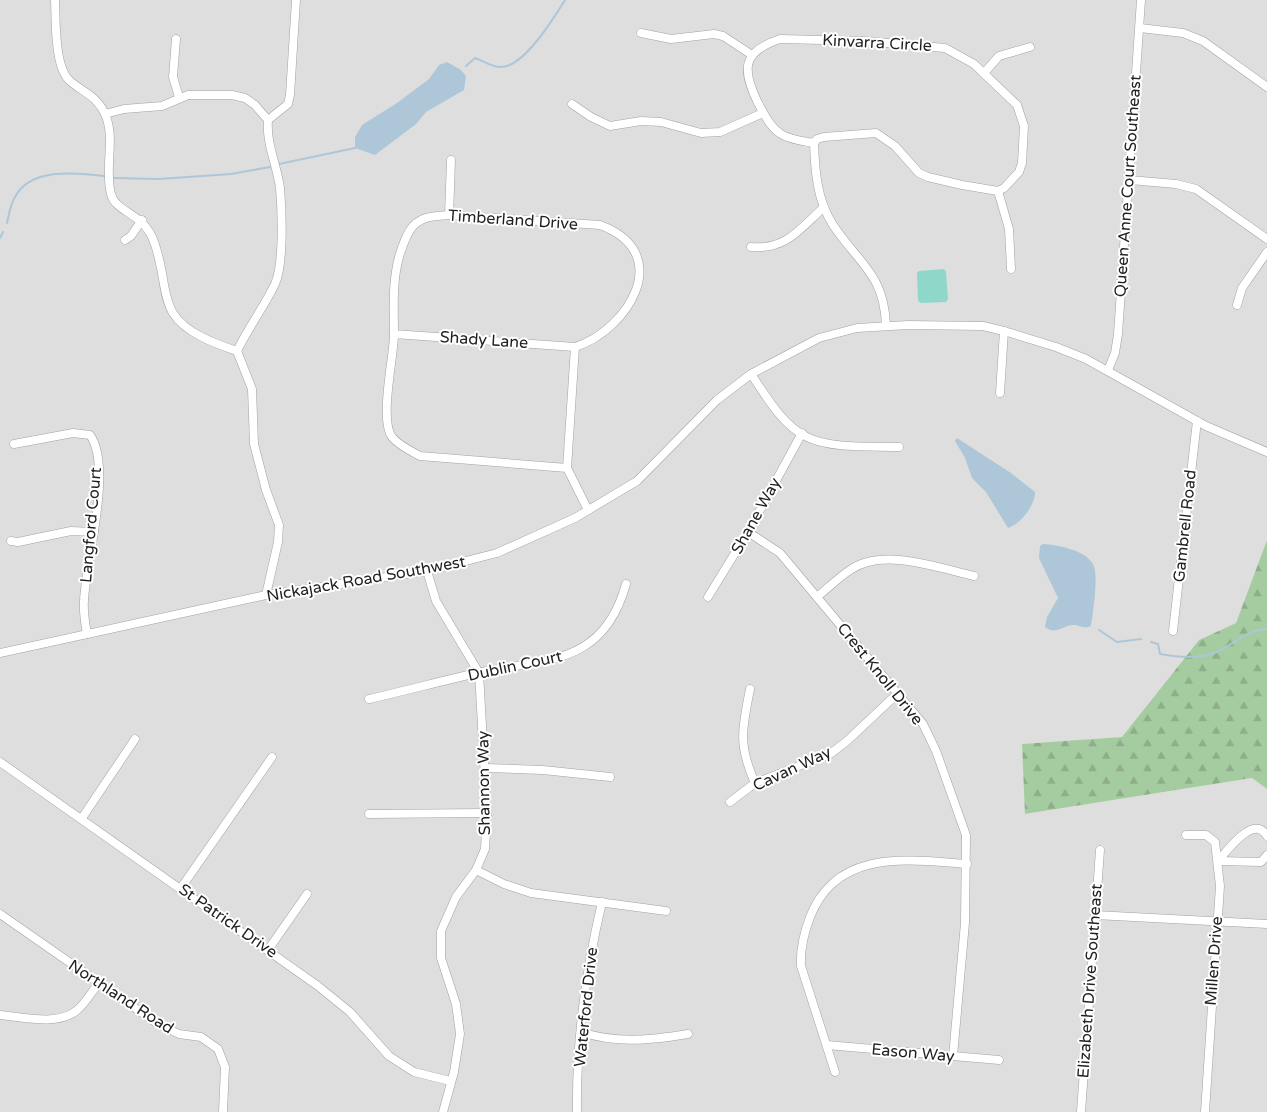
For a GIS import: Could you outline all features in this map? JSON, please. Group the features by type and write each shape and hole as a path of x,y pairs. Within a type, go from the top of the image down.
{"street":[{"path":"55,0 59,58 68,80 92,95 105,114 108,125 111,193 116,204 142,220 154,242 172,312 193,331 216,344 237,351"},
{"path":"237,351 275,283 278,267 281,208 278,175 267,130 268,120 288,104 294,68 296,0"},
{"name":"Queen Anne Court Southeast","path":"1108,370 1115,353 1118,334 1141,0"},
{"path":"1140,28 1183,33 1203,41 1267,87"},
{"path":"641,33 671,39 714,34 723,36 752,55 748,62 748,83 763,113 780,133 789,138 814,143"},
{"path":"176,39 173,78 179,97"},
{"name":"Kinvarra Circle","path":"752,55 767,44 780,39 928,45 957,53 984,73 1017,105 1024,126 1022,163 1019,172 1004,188 998,191"},
{"path":"984,73 1000,56 1030,47"},
{"path":"105,114 124,109 146,109 162,106 179,97 188,95 232,95 245,98 255,105 268,120"},
{"path":"572,104 591,117 610,126 641,121 661,122 701,133 720,132 763,113"},
{"path":"886,326 882,294 870,271 833,225 824,207 816,181 814,143 817,139 824,136 876,133 895,146 919,173 955,184 998,191 1008,229 1011,269"},
{"path":"449,214 451,160"},
{"path":"1130,180 1181,184 1196,189 1267,239"},
{"path":"751,247 766,249 779,245 794,235 824,207"},
{"name":"Timberland Drive","path":"567,468 450,460 420,456 407,449 391,436 388,419 394,334 394,286 404,243 413,227 422,219 449,214 600,226 615,231 636,250 641,267 638,288 627,306 610,324 589,342 575,347"},
{"path":"125,240 131,236 142,220"},
{"path":"1238,305 1242,288 1267,252"},
{"name":"Nickajack Road Southwest","path":"0,653 266,595 427,571 497,553 575,518 637,481 718,400 751,374 819,338 857,328 886,326 983,326 1004,331 1056,347 1108,370 1197,421 1267,452"},
{"path":"1000,393 1004,331"},
{"name":"Shady Lane","path":"394,334 575,347"},
{"path":"575,347 567,468 588,510"},
{"path":"237,351 252,389 254,444 266,490 279,525 278,542 266,595"},
{"path":"751,374 776,410 802,434 817,441 831,444 899,447"},
{"name":"Gambrell Road","path":"1174,631 1197,421"},
{"name":"Langford Court","path":"14,444 73,433 90,435 94,441 99,475 94,532 84,598 87,634"},
{"name":"Shane Way","path":"708,597 748,532 802,434"},
{"path":"12,541 18,542 70,531 94,532"},
{"name":"Crest Knoll Drive","path":"748,532 780,553 922,724 936,751 966,835 965,923 953,1056"},
{"path":"817,598 850,569 878,558 974,576"},
{"name":"Shannon Way","path":"427,571 436,601 480,673 487,812 485,849 476,870 456,897 441,931 439,944 441,958 456,1004 460,1034 454,1072 443,1112"},
{"name":"Dublin Court","path":"368,700 480,673 559,658 585,646 602,633 614,615 626,584"},
{"path":"750,689 742,726 742,746 746,763 755,783"},
{"name":"Cavan Way","path":"730,802 755,783 830,754 898,694"},
{"path":"82,818 135,739"},
{"path":"181,888 272,757"},
{"name":"St Patrick Drive","path":"0,762 268,950 350,1012 389,1056 414,1072 450,1081"},
{"path":"485,768 543,770 610,777"},
{"path":"369,814 487,812"},
{"path":"1218,861 1242,835 1253,829 1260,829 1267,836"},
{"name":"Millen Drive","path":"1186,835 1198,834 1211,837 1217,847 1220,886 1216,921 1205,1112"},
{"name":"Elizabeth Drive Southeast","path":"1081,1112 1100,850"},
{"path":"1218,861 1261,862 1267,855"},
{"path":"835,1072 805,980 800,953 807,927 820,898 850,870 868,864 910,860 967,864"},
{"path":"476,870 504,884 531,893 666,911"},
{"path":"268,950 306,894"},
{"name":"Waterford Drive","path":"577,1112 581,1032 590,954 602,902"},
{"name":"Northland Road","path":"0,914 158,1024 179,1034 201,1037 218,1049 225,1073 223,1112"},
{"path":"1095,915 1267,924"},
{"path":"0,1015 36,1018 65,1017 76,1011 98,984"},
{"path":"581,1032 602,1038 629,1041 688,1034"},
{"name":"Eason Way","path":"827,1046 999,1060"}],"shaded area":[{"path":"0,0 1267,0 1267,540 1236,623 1199,640 1122,737 1022,745 1026,814 1252,778 1267,789 1267,1112 0,1112"},
{"path":"447,62 461,70 466,76 464,90 426,112 416,124 375,155 355,148 355,137 362,125 397,103 429,79 439,65"},
{"path":"944,269 946,272 948,299 946,302 921,303 918,301 917,273 919,271"},
{"path":"957,438 1011,473 1035,492 1030,508 1013,526 1008,528 986,492 972,478 965,458 955,441"},
{"path":"1043,544 1063,547 1078,552 1093,564 1096,585 1091,626 1071,625 1056,630 1045,627 1047,617 1058,598 1039,558 1040,546"}],"green space":[{"path":"1267,540 1267,789 1252,778 1025,814 1022,744 1122,737 1199,640 1236,623"}],"waterway":[{"path":"466,66 475,58 497,67 510,65 528,51 538,40 565,0"},
{"path":"279,164 355,148"},
{"path":"114,178 159,179 231,174 270,167"},
{"path":"7,223 15,197 22,187 32,181 43,176 68,173 105,176"},
{"path":"0,238 3,232"},
{"path":"1151,642 1158,644 1160,654 1194,657 1214,653 1246,635 1267,629"},
{"path":"1099,630 1117,642 1141,639"}]}
